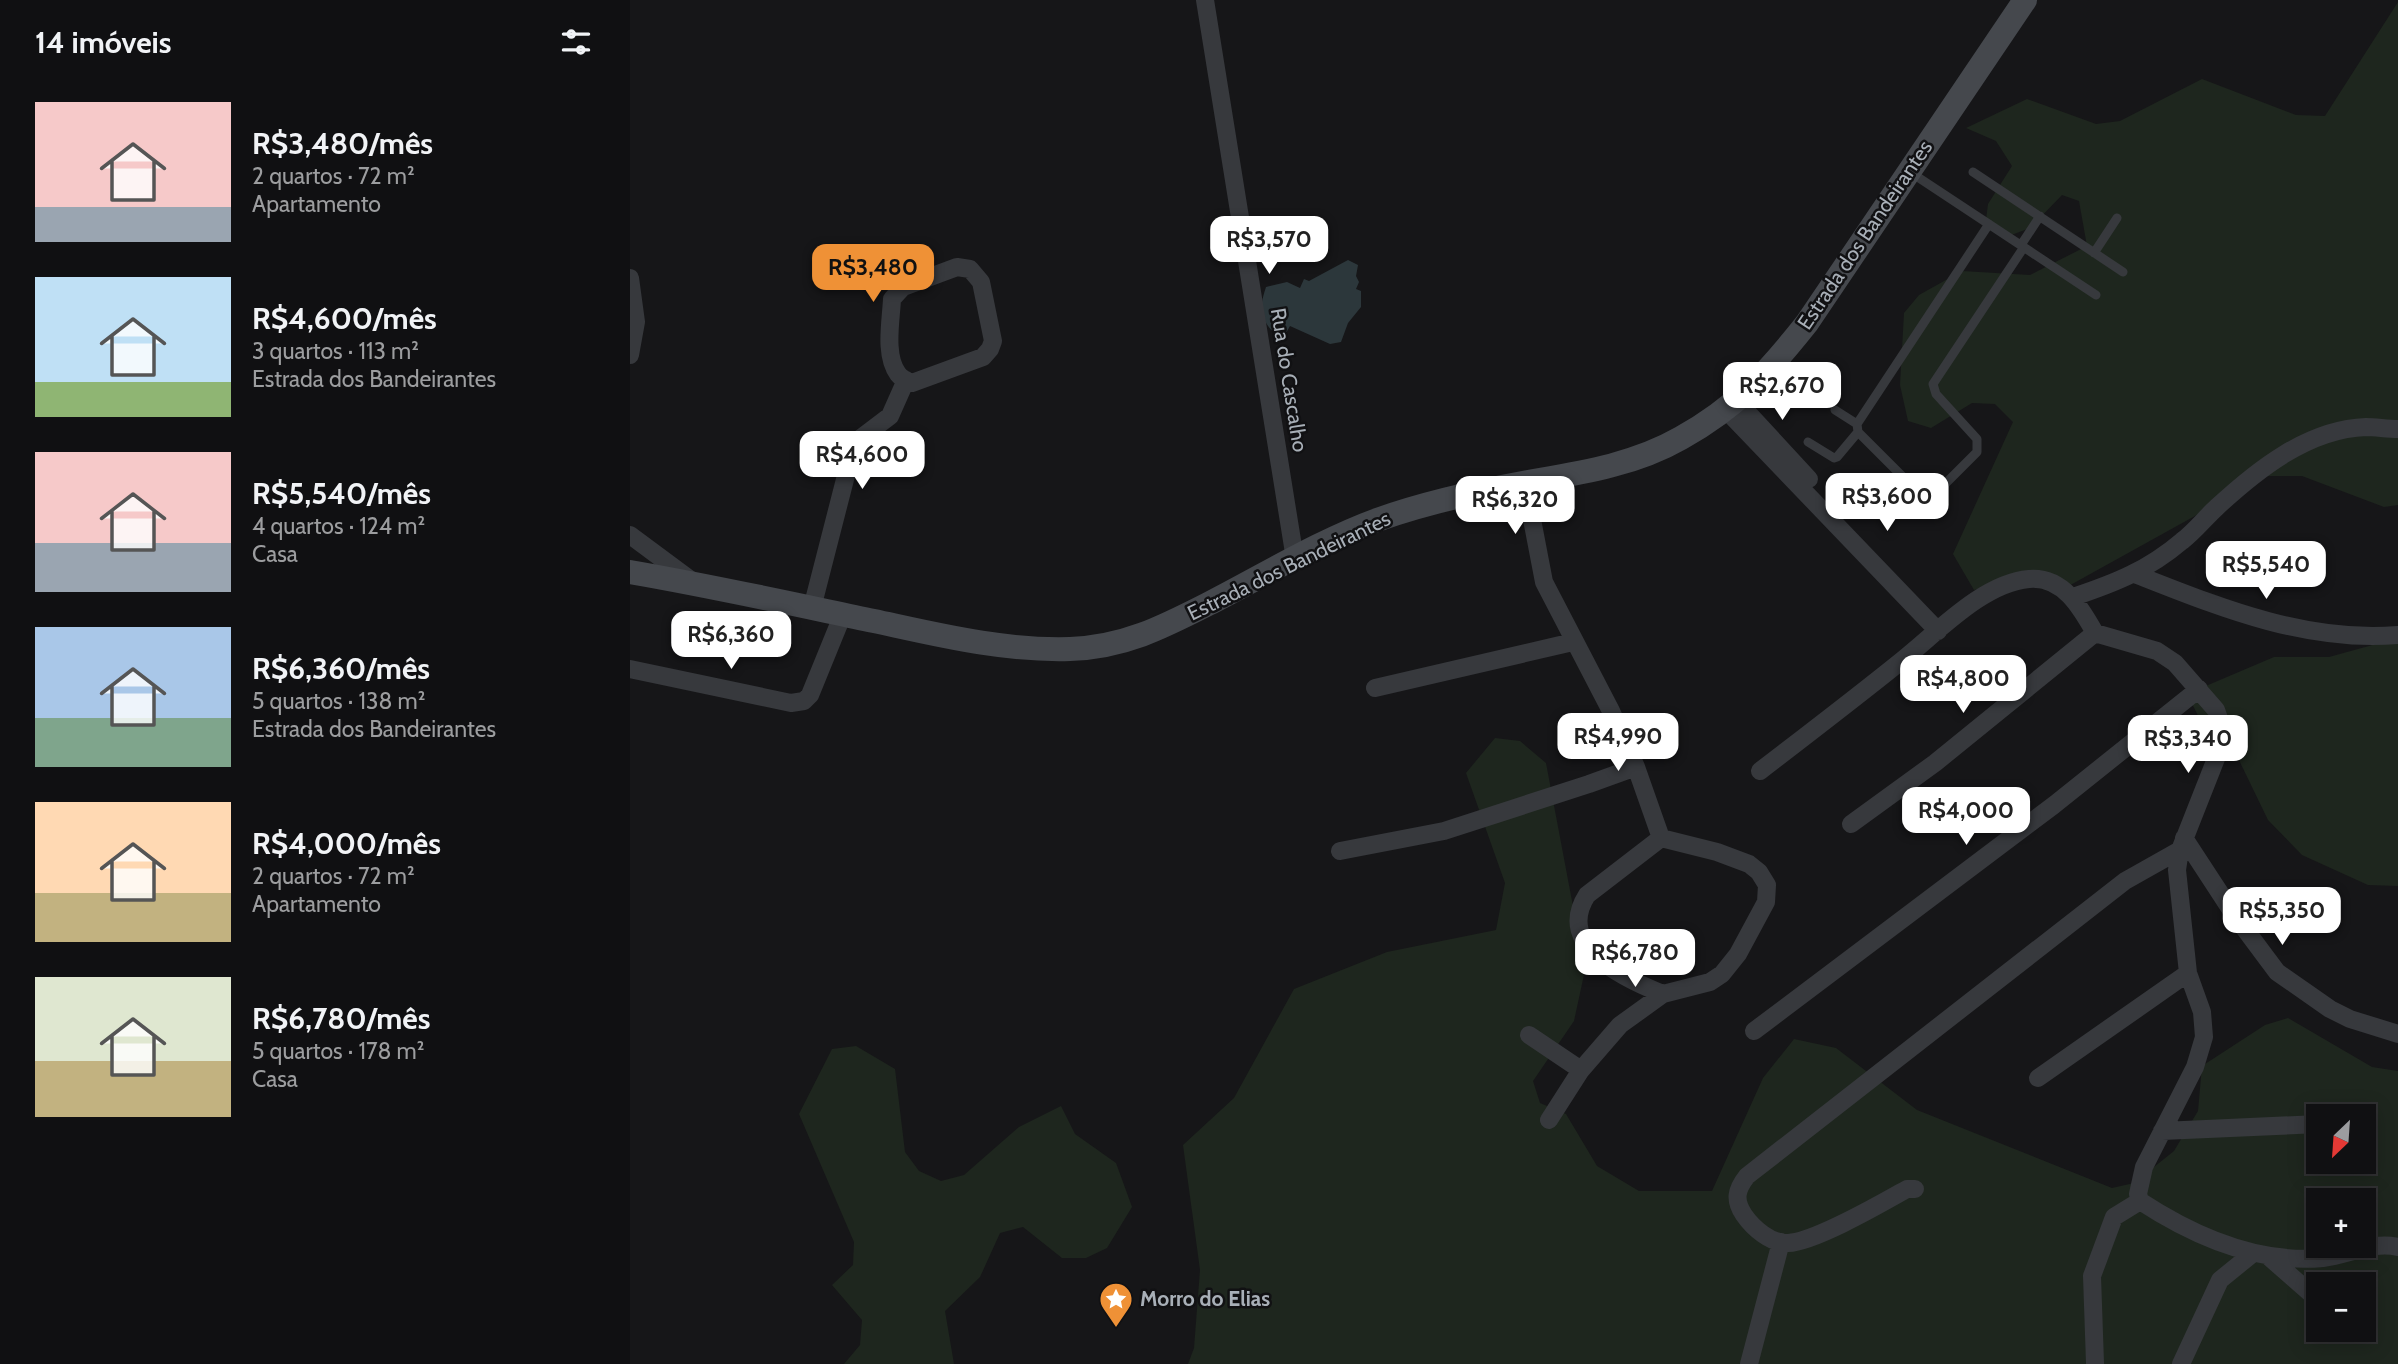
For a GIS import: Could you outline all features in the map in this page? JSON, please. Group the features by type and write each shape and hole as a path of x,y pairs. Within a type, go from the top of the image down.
{"main road":[{"name":"Estrada dos Bandeirantes","path":"630,572 987,644 1048,650 1102,646 1154,632 1379,519 1460,496 1613,466 1653,452 1680,439 1731,406 1770,369 1807,323 2025,0"}],"street":[{"name":"Rua do Cascalho","path":"1205,0 1295,559"},
{"path":"957,267 970,269 981,282 993,341 990,349 983,356 912,383 906,380 899,377 892,363 892,299 903,287 957,267"},
{"path":"630,278 636,321 630,355"},
{"path":"812,608 851,456 861,438 890,416 906,380"},
{"path":"1731,406 1942,627"},
{"path":"2073,597 2135,574 2183,541 2219,506 2291,449 2343,430 2365,427 2398,429"},
{"path":"1525,483 1544,582 1611,711 1636,767 1661,838"},
{"path":"630,535 694,583"},
{"path":"2135,574 2292,628 2374,637 2398,635"},
{"path":"1760,771 1990,591 2020,581 2047,581 2073,597 2095,633 2157,651 2175,663 2199,689 2221,720 2223,738 2182,844 2177,884 2188,973 2203,1012 2204,1037 2195,1067 2152,1150 2139,1183 2140,1201 2184,1228 2260,1255 2290,1260 2327,1257 2378,1245 2398,1247"},
{"path":"630,668 791,703 804,701 810,695 844,614"},
{"path":"1851,824 1935,763 2095,633"},
{"path":"1375,688 1573,642"},
{"path":"1754,1031 2054,805 2199,689"},
{"path":"1340,851 1444,831 1636,767"},
{"path":"1549,1120 1581,1070 1620,1025 1663,994 1710,982 1722,974 1738,954 1766,902 1767,885 1759,872 1749,864 1717,852 1661,838"},
{"path":"1661,838 1587,895 1580,906 1580,923 1584,943 1593,955 1639,985 1663,994"},
{"path":"2182,844 2277,972 2330,1009 2398,1034"},
{"path":"1915,1189 1908,1189 1862,1214 1802,1241 1787,1244 1763,1234 1749,1223 1738,1206 1736,1195 1747,1176 2125,881 2182,844"},
{"path":"2038,1078 2188,973"},
{"path":"1529,1035 1581,1070"},
{"path":"2162,1131 2306,1125"},
{"path":"2095,1363 2092,1276 2114,1217 2140,1201"},
{"path":"1749,1364 1781,1242"},
{"path":"2260,1255 2306,1291"},
{"path":"2181,1364 2220,1280 2260,1255"}],"lane":[{"path":"1909,171 2096,295"},
{"path":"1973,172 2123,272"},
{"path":"1835,410 1857,428 1922,496 1928,498 1934,495 1977,452 1978,439 1936,394 1933,384 2040,216"},
{"path":"2094,253 2118,218"},
{"path":"1808,442 1834,458 1838,457 1989,224"}],"shaded area":[{"path":"2398,2 2398,505 2384,507 2302,476 2267,476 2056,593 2016,581 1974,590 1953,554 2013,422 1995,404 1972,403 1931,428 1908,421 1900,385 1904,313 1919,295 1962,271 2030,275 2087,246 2079,201 2062,195 2030,228 2006,237 1985,228 1988,204 2012,166 1996,141 1966,128 2027,99 2096,124 2120,121 2202,79 2296,115 2325,116"},
{"path":"1348,260 1358,265 1356,276 1359,282 1356,289 1361,291 1361,307 1348,323 1341,342 1330,344 1290,326 1286,333 1275,334 1262,312 1266,287 1287,282 1300,288 1304,279 1309,281"},
{"path":"2398,638 2398,886 2368,885 2302,855 2268,820 2237,756 2211,741 2187,694 2274,657 2329,657"},
{"path":"1495,738 1520,741 1546,763 1585,970 1574,1021 1533,1081 1540,1103 1566,1114 1597,1166 1639,1191 1712,1191 1763,1078 1794,1039 1836,1048 1917,1110 2112,1188 2134,1183 2174,1151 2198,1111 2202,1066 2265,1025 2288,1018 2372,1067 2398,1071 2398,1364 1188,1364 1194,1348 1200,1270 1183,1145 1234,1098 1294,989 1387,952 1496,930 1505,883 1466,773"},
{"path":"856,1046 895,1069 905,1152 919,1171 941,1181 964,1175 1019,1127 1061,1106 1075,1134 1116,1163 1132,1207 1107,1248 1086,1258 1062,1258 1023,1227 1000,1233 980,1277 945,1311 954,1364 844,1364 860,1345 862,1320 832,1285 853,1265 854,1242 799,1114 832,1049"}],"place":[{"name":"Morro do Elias","path":"1116,1329"}]}
